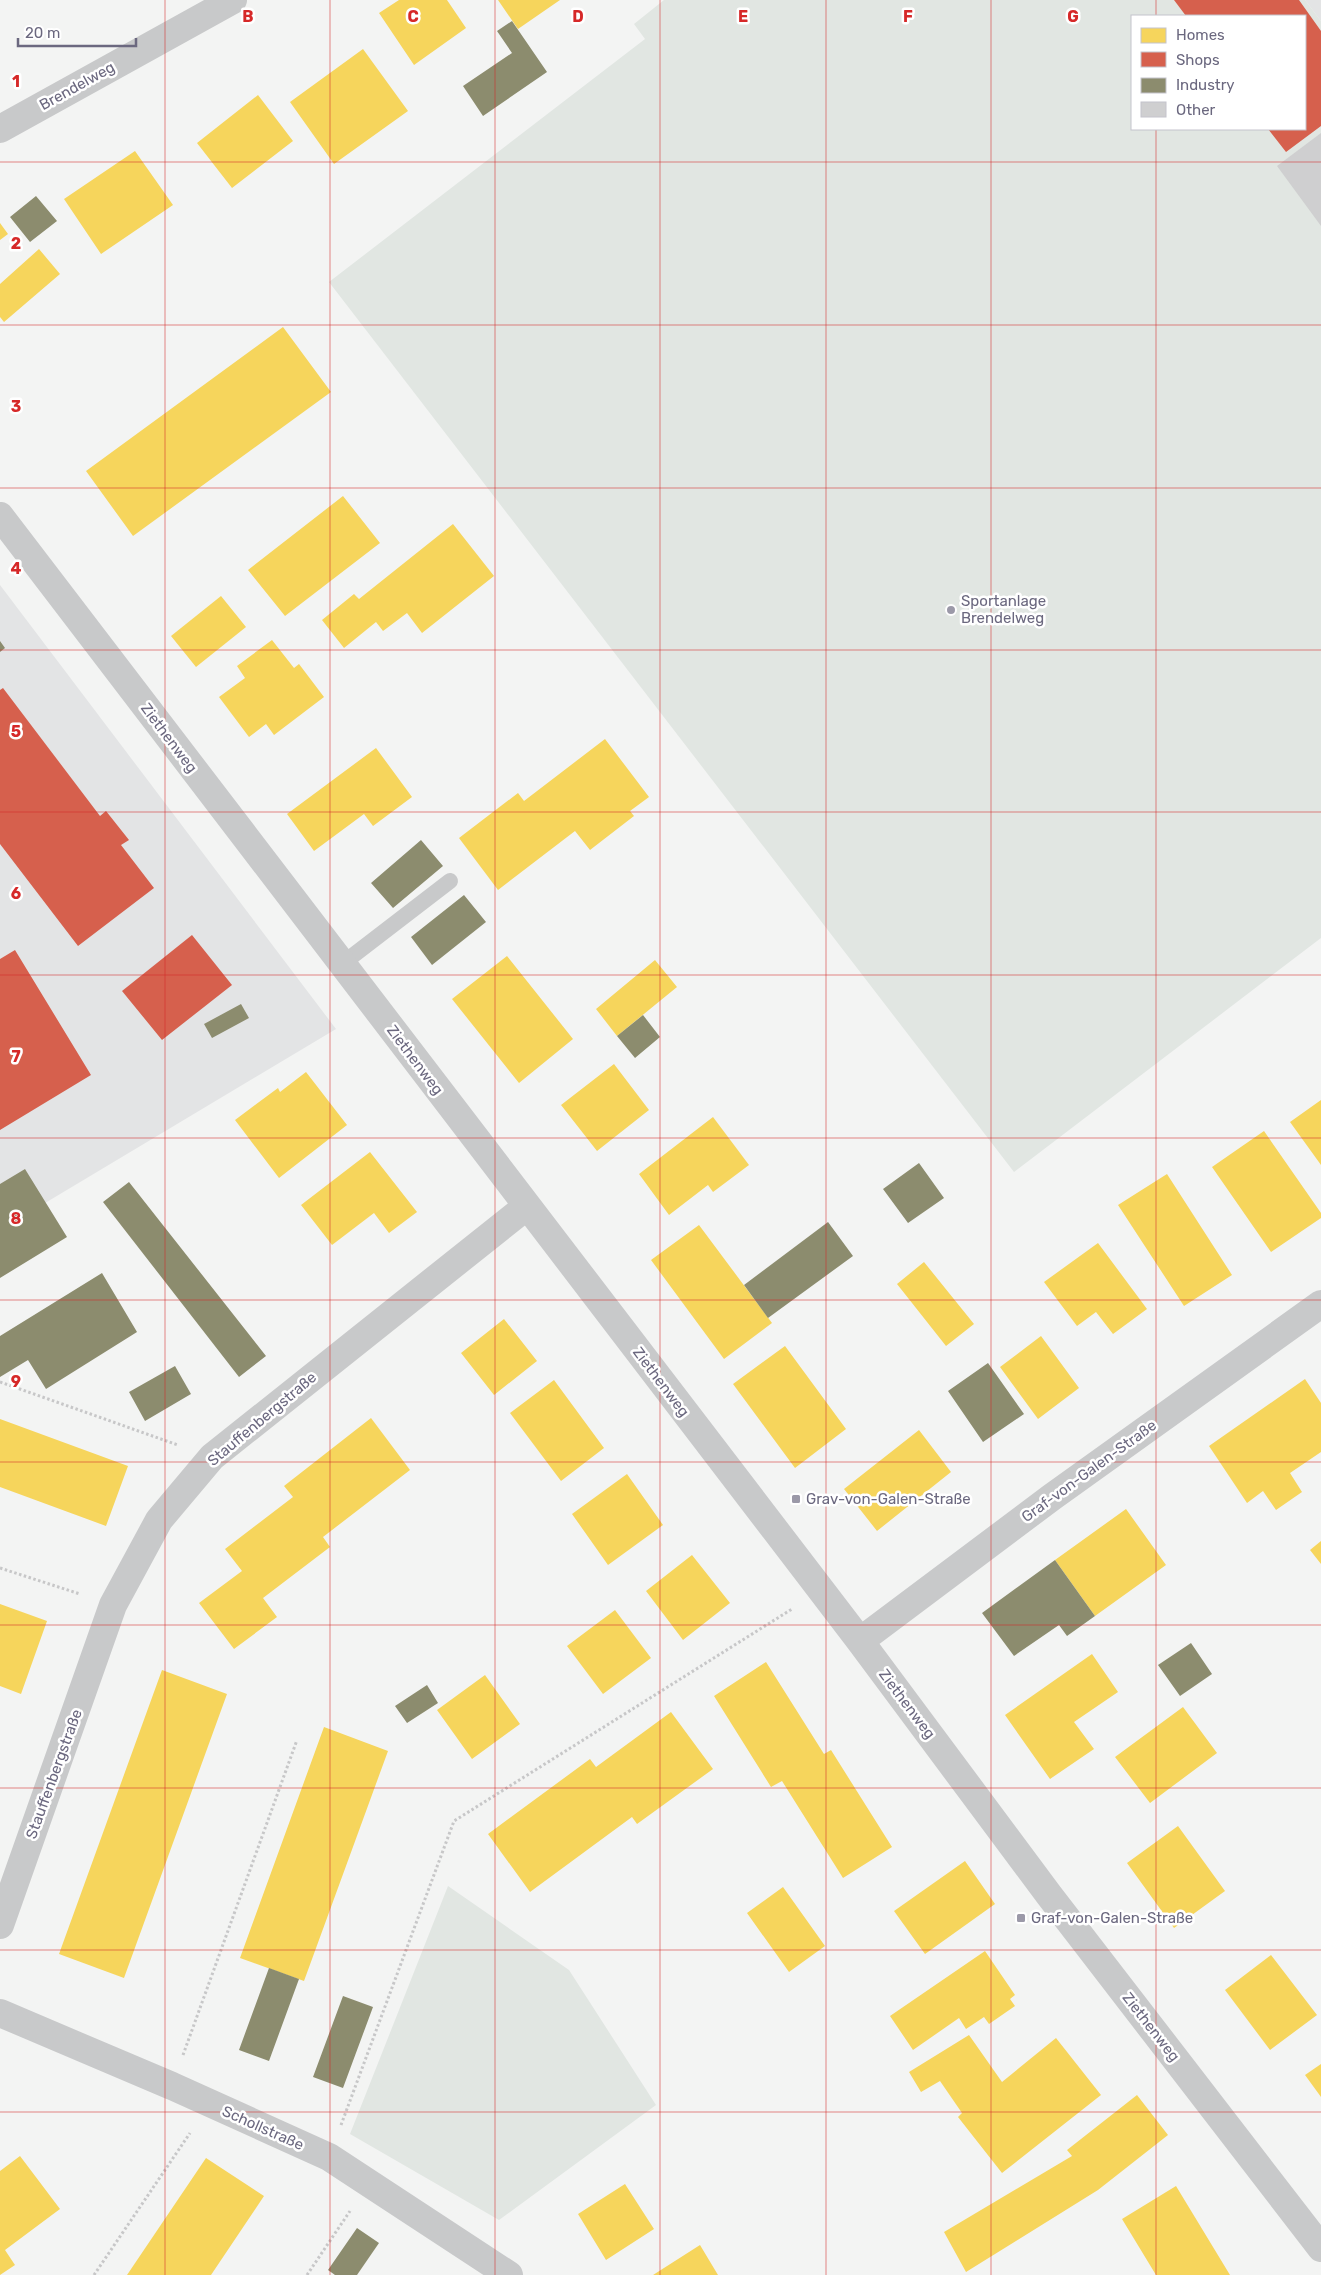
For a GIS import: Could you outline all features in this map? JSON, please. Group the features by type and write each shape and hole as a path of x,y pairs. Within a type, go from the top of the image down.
{"street":[{"name":"Brendelweg","path":"0,128 233,0"},
{"name":"Ziethenweg","path":"0,516 860,1641 1049,1895 1321,2248"},
{"name":"Stauffenbergstraße","path":"0,1924 113,1605 159,1520 212,1457 527,1206"},
{"name":"Graf-von-Galen-Straße","path":"860,1641 1052,1497 1321,1304"},
{"name":"Schollstraße","path":"0,2013 172,2086 329,2158 509,2275"}],"lane":[{"path":"342,964 450,881"}],"path":[{"path":"0,1382 212,1457"},
{"path":"0,1568 113,1605"},
{"path":"329,2158 454,1821 820,1591"},
{"path":"172,2086 297,1740"},
{"path":"94,2275 210,2104"},
{"path":"307,2275 369,2183"}],"shaded area":[{"name":"Sportanlage Brendelweg","path":"664,0 1305,0 1321,21 1321,938 1014,1172 329,282 645,39 634,24"},
{"path":"1305,0 1321,0 1321,21"},
{"path":"0,585 336,1029 0,1230"},
{"path":"448,1886 569,1970 656,2105 499,2220 350,2134"}],"building: Homes":[{"path":"399,0 447,0 466,28 414,65 379,13"},
{"path":"498,0 560,0 518,29"},
{"path":"363,49 408,111 334,164 290,102"},
{"path":"258,95 293,141 232,188 197,143"},
{"path":"135,151 173,205 101,254 64,199"},
{"path":"0,223 8,234 0,240"},
{"path":"39,249 60,274 4,322 0,317 0,284"},
{"path":"283,327 331,392 133,536 86,471"},
{"path":"343,496 380,543 285,616 248,570"},
{"path":"453,524 494,576 422,633 407,613 383,631 376,622 344,648 322,620 354,594 359,599"},
{"path":"221,596 246,627 196,667 171,636"},
{"path":"272,640 294,668 299,664 324,697 274,735 266,724 249,737 219,697 245,678 237,666"},
{"path":"605,739 649,797 630,811 634,816 590,850 575,831 498,890 459,838 518,793 524,801"},
{"path":"376,748 412,797 373,826 364,814 314,851 287,814"},
{"path":"507,956 573,1039 519,1083 452,999"},
{"path":"655,960 677,987 617,1036 596,1009"},
{"path":"614,1064 649,1110 597,1151 561,1105"},
{"path":"306,1072 347,1125 279,1178 235,1120 278,1088 280,1092"},
{"path":"1321,1100 1321,1165 1290,1122"},
{"path":"713,1117 749,1165 713,1192 708,1185 669,1215 639,1174"},
{"path":"1264,1131 1321,1213 1321,1218 1271,1252 1212,1167"},
{"path":"370,1152 417,1212 389,1233 374,1213 332,1245 301,1205"},
{"path":"1167,1174 1232,1275 1184,1306 1118,1205"},
{"path":"699,1225 772,1323 724,1359 651,1260"},
{"path":"1098,1243 1147,1309 1113,1334 1096,1312 1077,1326 1044,1282"},
{"path":"924,1262 974,1324 946,1346 897,1284"},
{"path":"504,1319 537,1361 494,1395 461,1353"},
{"path":"1041,1336 1079,1388 1038,1419 1000,1367"},
{"path":"785,1346 846,1429 795,1468 733,1384"},
{"path":"1305,1379 1321,1403 1321,1452 1290,1473 1302,1492 1276,1510 1263,1491 1247,1503 1209,1446"},
{"path":"554,1380 604,1448 561,1481 510,1413"},
{"path":"371,1418 410,1470 323,1537 330,1547 263,1598 277,1617 234,1649 199,1603 242,1571 225,1549 293,1497 284,1486"},
{"path":"0,1419 128,1466 106,1526 0,1487"},
{"path":"919,1430 951,1472 877,1531 844,1489"},
{"path":"627,1474 663,1525 608,1565 572,1514"},
{"path":"1126,1509 1166,1565 1095,1616 1055,1560"},
{"path":"1321,1541 1321,1564 1310,1550"},
{"path":"692,1555 730,1603 683,1640 646,1591"},
{"path":"0,1604 47,1621 21,1694 0,1686"},
{"path":"615,1610 651,1658 603,1694 567,1646"},
{"path":"1092,1654 1118,1692 1074,1722 1094,1749 1050,1779 1005,1715"},
{"path":"766,1662 824,1754 831,1750 892,1847 843,1878 782,1781 771,1787 714,1696"},
{"path":"162,1670 227,1694 124,1978 59,1954"},
{"path":"485,1675 520,1724 472,1759 437,1710"},
{"path":"1183,1707 1217,1753 1150,1803 1115,1757"},
{"path":"671,1712 713,1769 637,1824 632,1817 530,1892 488,1834 590,1759 596,1767"},
{"path":"324,1727 388,1751 304,1981 240,1958"},
{"path":"1178,1826 1225,1891 1174,1928 1127,1863"},
{"path":"965,1861 995,1904 925,1954 894,1911"},
{"path":"783,1887 825,1946 789,1972 747,1913"},
{"path":"985,1951 1015,1995 1010,1999 1015,2006 989,2024 984,2017 966,2029 959,2018 913,2050 890,2016"},
{"path":"1271,1955 1317,2015 1270,2050 1225,1990"},
{"path":"969,2035 1002,2082 1056,2038 1101,2095 1002,2173 958,2117 962,2113 940,2081 921,2092 909,2072"},
{"path":"1321,2064 1321,2097 1305,2075"},
{"path":"1137,2095 1168,2135 1098,2190 966,2272 944,2232 1072,2156 1067,2150"},
{"path":"20,2156 60,2209 5,2250 15,2265 0,2275 0,2171"},
{"path":"206,2158 264,2196 211,2275 127,2275"},
{"path":"625,2184 654,2229 606,2260 578,2214"},
{"path":"1176,2186 1230,2275 1156,2275 1122,2219"},
{"path":"700,2245 718,2275 653,2275"}],"building: Shops":[{"path":"1174,0 1299,0 1321,31 1321,126 1286,152 1269,130 1306,130 1306,15 1185,15"},
{"path":"3,688 100,816 106,811 129,840 121,845 154,888 78,946 0,844 0,690"},
{"path":"192,935 232,985 162,1040 122,991"},
{"path":"15,950 91,1075 0,1130 0,959"}],"building: Industry":[{"path":"512,21 547,72 483,116 463,86 512,53 497,31"},
{"path":"36,196 57,221 30,242 10,217"},
{"path":"0,641 5,648 0,652"},
{"path":"421,840 443,866 393,908 371,883"},
{"path":"464,895 486,922 432,965 411,937"},
{"path":"241,1004 249,1018 212,1038 204,1024"},
{"path":"643,1015 660,1037 635,1058 617,1036"},
{"path":"919,1163 944,1198 908,1223 883,1189"},
{"path":"25,1169 67,1237 0,1278 0,1184"},
{"path":"129,1182 266,1356 239,1377 103,1202"},
{"path":"828,1222 853,1256 768,1318 744,1285"},
{"path":"102,1273 137,1332 46,1389 28,1360 0,1377 0,1336"},
{"path":"988,1363 1024,1414 983,1442 948,1391"},
{"path":"175,1366 191,1394 145,1421 129,1392"},
{"path":"1055,1560 1095,1616 1067,1636 1059,1625 1014,1656 982,1613"},
{"path":"1191,1643 1212,1674 1180,1696 1158,1665"},
{"path":"427,1685 438,1703 407,1723 395,1706"},
{"path":"269,1968 299,1979 269,2061 239,2050"},
{"path":"343,1996 373,2007 343,2088 313,2077"},
{"path":"357,2228 379,2243 357,2275 335,2275 328,2270"}],"building: Other":[{"path":"1321,133 1321,226 1277,166"}],"place":[{"name":"Sportanlage Brendelweg","path":"951,610"},
{"name":"Grav-von-Galen-Straße","path":"796,1499"},
{"name":"Graf-von-Galen-Straße","path":"1021,1918"}]}
